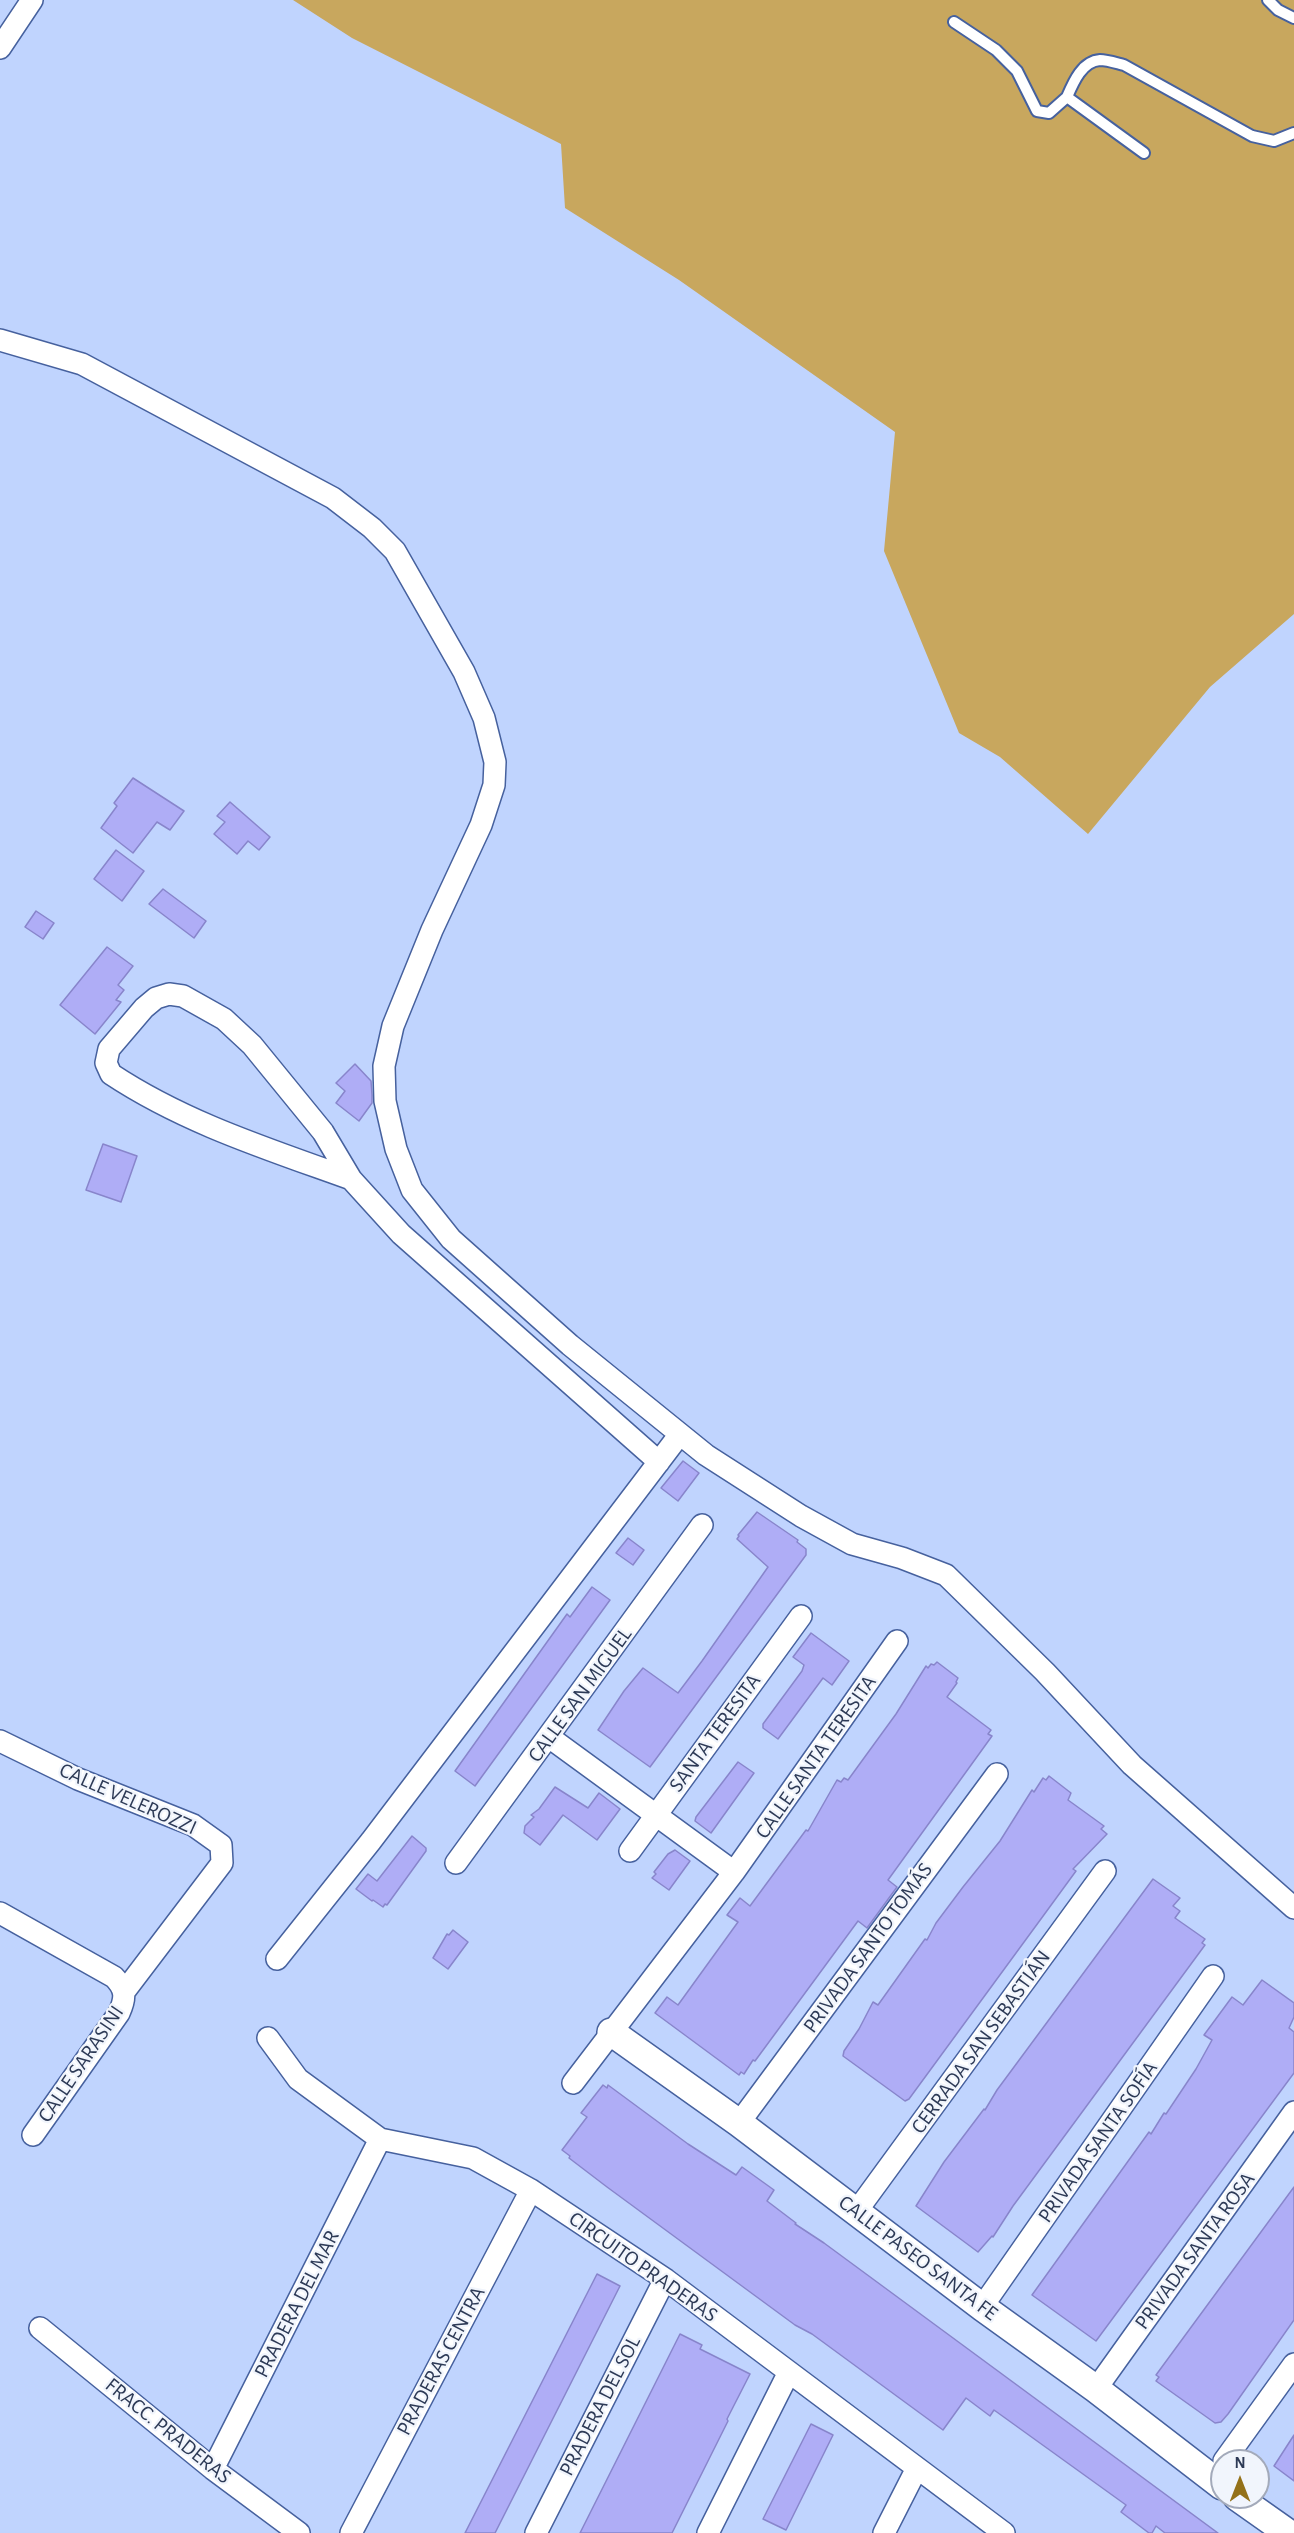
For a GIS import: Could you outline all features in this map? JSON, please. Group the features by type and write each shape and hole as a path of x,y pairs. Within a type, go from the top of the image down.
{"street":[{"path":"0,48 32,0"},
{"path":"0,340 82,364 249,451 333,498 372,528 395,551 464,672 484,718 495,762 494,785 481,825 432,930 393,1026 384,1066 385,1101 396,1149 412,1190 451,1239 570,1345 706,1455 791,1510 852,1544 902,1558 946,1575 1045,1672 1132,1765 1294,1908"},
{"path":"351,1179 217,1131 171,1110 111,1074 106,1063 109,1049 144,1008 156,998 170,994 183,996 224,1018 252,1046 323,1132 351,1179 401,1233 659,1462"},
{"path":"277,1959 371,1841 680,1434"},
{"name":"CALLE SAN MIGUEL","path":"456,1863 702,1525"},
{"name":"SANTA TERESITA","path":"630,1851 801,1616"},
{"name":"CALLE SANTA TERESITA","path":"573,2083 734,1872 897,1641"},
{"path":"549,1737 734,1872"},
{"name":"CALLE VELEROZZI","path":"0,1742 78,1779 193,1825 221,1845 222,1863 124,1992"},
{"name":"PRIVADA SANTO TOMÁS","path":"739,2123 997,1774"},
{"name":"CERRADA SAN SEBASTIÁN","path":"856,2212 1105,1871"},
{"path":"0,1913 114,1977 124,1992"},
{"name":"PRIVADA SANTA SOFÍA","path":"982,2307 1213,1976"},
{"name":"CALLE SARASINI","path":"33,2135 119,2013 124,2002 124,1992"},
{"name":"CALLE PASEO SANTA FE","path":"611,2032 739,2123 982,2307 1096,2389 1210,2465"},
{"name":"CIRCUITO PRADERAS","path":"268,2038 298,2079 380,2139 473,2158 531,2190 664,2279 916,2470 1004,2533"},
{"name":"PRIVADA SANTA ROSA","path":"1096,2389 1294,2112"},
{"name":"PRADERA DEL MAR","path":"213,2469 380,2139"},
{"name":"PRADERAS CENTRA","path":"351,2533 531,2190"},
{"name":"PRADERA DEL SOL","path":"536,2533 664,2279"},
{"name":"FRACC. PRADERAS","path":"40,2328 213,2469 299,2533"},
{"path":"1236,2449 1294,2364"},
{"path":"708,2533 789,2372"},
{"path":"884,2533 916,2470"},
{"path":"1254,2509 1288,2533"}],"lane":[{"path":"1268,0 1278,10 1294,18"},
{"path":"954,22 996,51 1017,71 1036,111 1048,113 1067,97 1073,82 1089,63 1101,60 1124,65 1251,136 1274,141 1294,133"},
{"path":"1067,97 1144,153"}],"shaded area":[{"path":"293,0 1294,0 1294,614 1210,687 1088,834 1000,757 959,733 884,551 895,432 679,280 565,208 561,144 352,38"}],"building":[{"path":"133,778 184,811 170,830 157,822 133,853 101,828 117,806 114,803"},
{"path":"230,802 270,837 259,850 248,841 237,854 214,834 225,822 217,816"},
{"path":"116,850 144,871 122,901 94,879"},
{"path":"163,889 206,921 194,938 149,904"},
{"path":"36,911 54,923 43,939 25,927"},
{"path":"107,947 133,966 118,985 124,990 116,1000 121,1002 95,1034 60,1005"},
{"path":"355,1064 371,1081 372,1095 372,1103 359,1121 336,1103 345,1091 336,1083"},
{"path":"103,1144 137,1156 121,1202 86,1190"},
{"path":"683,1461 699,1473 678,1501 661,1488"},
{"path":"757,1512 798,1540 797,1542 806,1549 806,1555 650,1767 598,1730 624,1691 643,1668 678,1693 702,1661 768,1567 737,1539"},
{"path":"628,1538 644,1550 633,1565 616,1553"},
{"path":"592,1587 610,1600 475,1786 455,1771 567,1614 570,1617"},
{"path":"811,1633 849,1661 832,1685 823,1678 778,1739 763,1728 763,1724 802,1671 804,1665 793,1657"},
{"path":"937,1662 958,1678 947,1697 991,1730 988,1734 992,1736 888,1880 897,1887 867,1928 858,1921 755,2061 753,2060 744,2074 741,2072 739,2075 655,2013 667,1997 678,2005 738,1922 727,1915 740,1898 750,1906 806,1830 808,1831 837,1780 841,1782 844,1778 848,1780 896,1714 926,1666 928,1668"},
{"path":"738,1762 754,1773 711,1833 695,1821 696,1817"},
{"path":"1049,1776 1071,1793 1068,1800 1104,1826 1101,1829 1107,1834 1073,1869 1076,1871 909,2099 905,2101 843,2056 844,2051 873,2002 878,2005 925,1939 927,1940 936,1923 1000,1841 1032,1790 1034,1792 1043,1778 1046,1780"},
{"path":"555,1787 588,1808 599,1793 620,1809 597,1840 563,1815 540,1845 524,1833 525,1826 534,1817 531,1815 539,1809"},
{"path":"412,1836 426,1848 426,1851 387,1905 383,1907 356,1889 368,1874 377,1881"},
{"path":"675,1850 690,1861 669,1890 652,1878 668,1854"},
{"path":"1153,1879 1180,1898 1173,1906 1180,1911 1175,1918 1205,1939 1202,1943 1205,1945 1013,2206 993,2237 978,2252 916,2206 944,2162 985,2110 997,2090"},
{"path":"453,1930 468,1942 448,1969 433,1958 447,1934 449,1935"},
{"path":"1262,1980 1294,2003 1294,2017 1289,2028 1294,2032 1294,2073 1096,2341 1032,2295 1149,2132 1151,2134 1164,2113 1166,2114 1196,2069 1212,2040 1204,2035 1232,1997 1243,2005"},
{"path":"603,2085 607,2088 608,2085 688,2144 736,2175 742,2167 774,2190 767,2201 795,2224 1218,2533 1165,2533 1156,2526 1152,2533 1149,2533 1121,2512 1126,2505 994,2410 990,2416 966,2398 943,2430 812,2334 795,2325 607,2187 562,2150 587,2117 581,2113"},
{"path":"1294,2187 1294,2320 1228,2414 1221,2422 1215,2423 1156,2381 1159,2377 1156,2375"},
{"path":"597,2274 620,2286 495,2533 465,2533"},
{"path":"680,2334 702,2345 700,2349 750,2374 672,2533 580,2533"},
{"path":"811,2424 833,2435 786,2530 763,2519"},
{"path":"1294,2435 1294,2481 1274,2466"}]}
